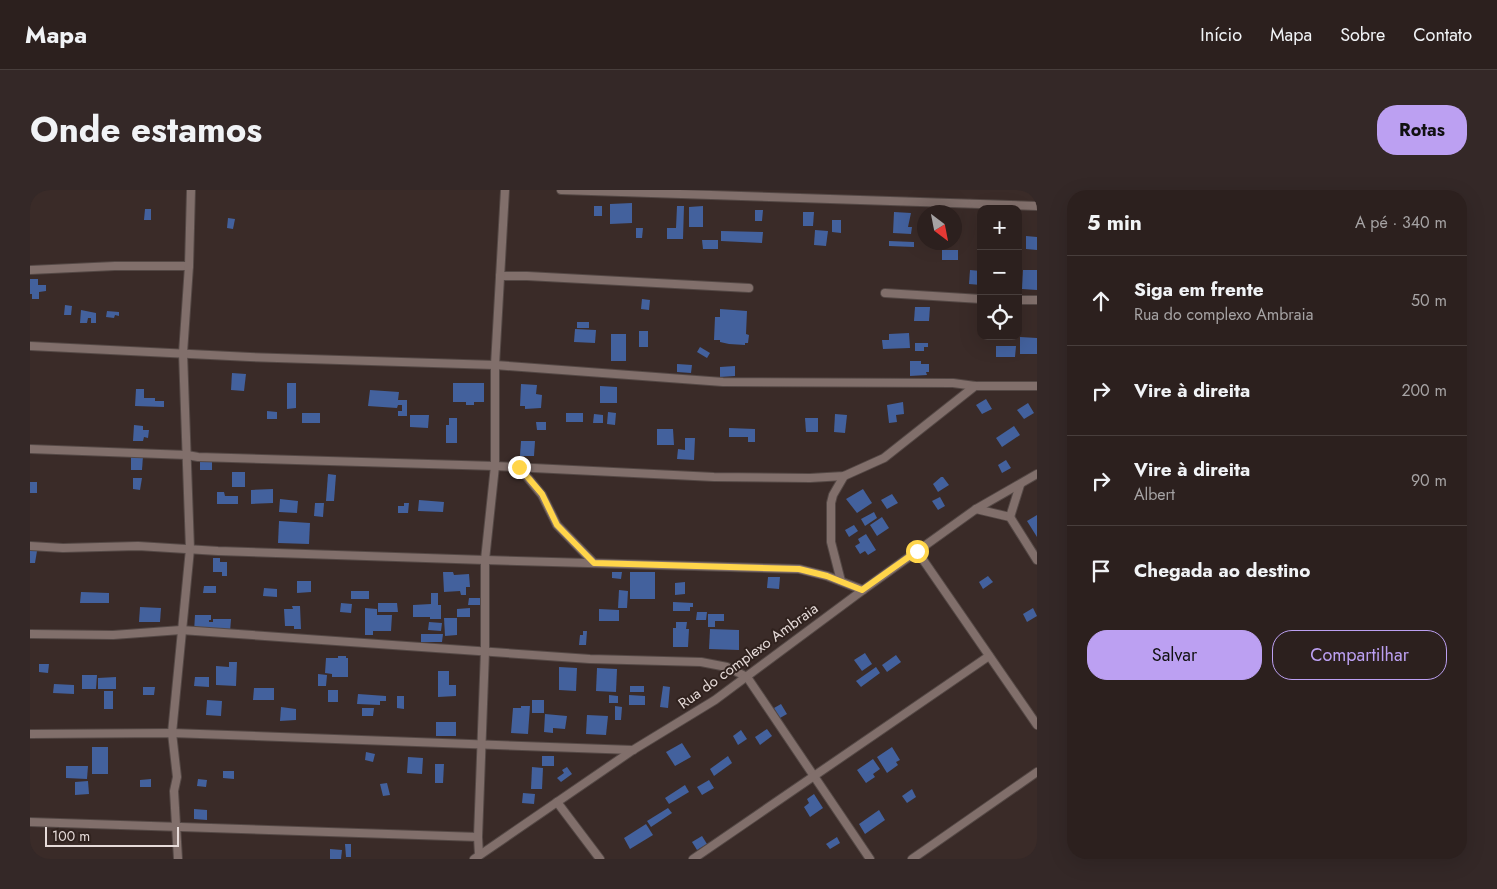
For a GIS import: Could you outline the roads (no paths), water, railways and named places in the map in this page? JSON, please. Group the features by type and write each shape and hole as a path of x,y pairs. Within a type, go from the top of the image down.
{"street":[{"path":"178,859 178,827 174,791 177,776 172,733 190,549 183,353 189,266 191,190"},
{"path":"477,857 485,652 485,560 495,466 495,365 505,190"},
{"path":"561,190 1037,206"},
{"path":"30,270 115,266 189,266"},
{"path":"500,276 749,288"},
{"path":"885,293 977,299"},
{"path":"1022,300 1037,300"},
{"path":"30,346 304,360 495,365 723,382 953,382 975,386 1037,386"},
{"path":"30,449 187,455 198,458 495,466 714,477 810,478 844,476 884,458 975,386"},
{"path":"519,467 542,494 557,525 594,563"},
{"name":"Rua do complexo Ambraia","path":"477,857 633,750 715,700 862,590 976,509 1037,474"},
{"path":"841,581 830,542 831,503 833,495 844,476"},
{"path":"1010,517 1020,485"},
{"path":"976,509 1010,517 1037,560"},
{"path":"30,546 63,548 138,546 485,560 799,569 841,581 862,590"},
{"path":"917,551 1037,725"},
{"path":"30,634 113,635 181,630 590,659 702,662 727,667 747,677 870,859"},
{"path":"693,859 989,656"},
{"path":"30,734 172,733 633,750"},
{"path":"912,859 1037,772"},
{"path":"557,802 600,859"},
{"path":"30,822 478,837"}]}
